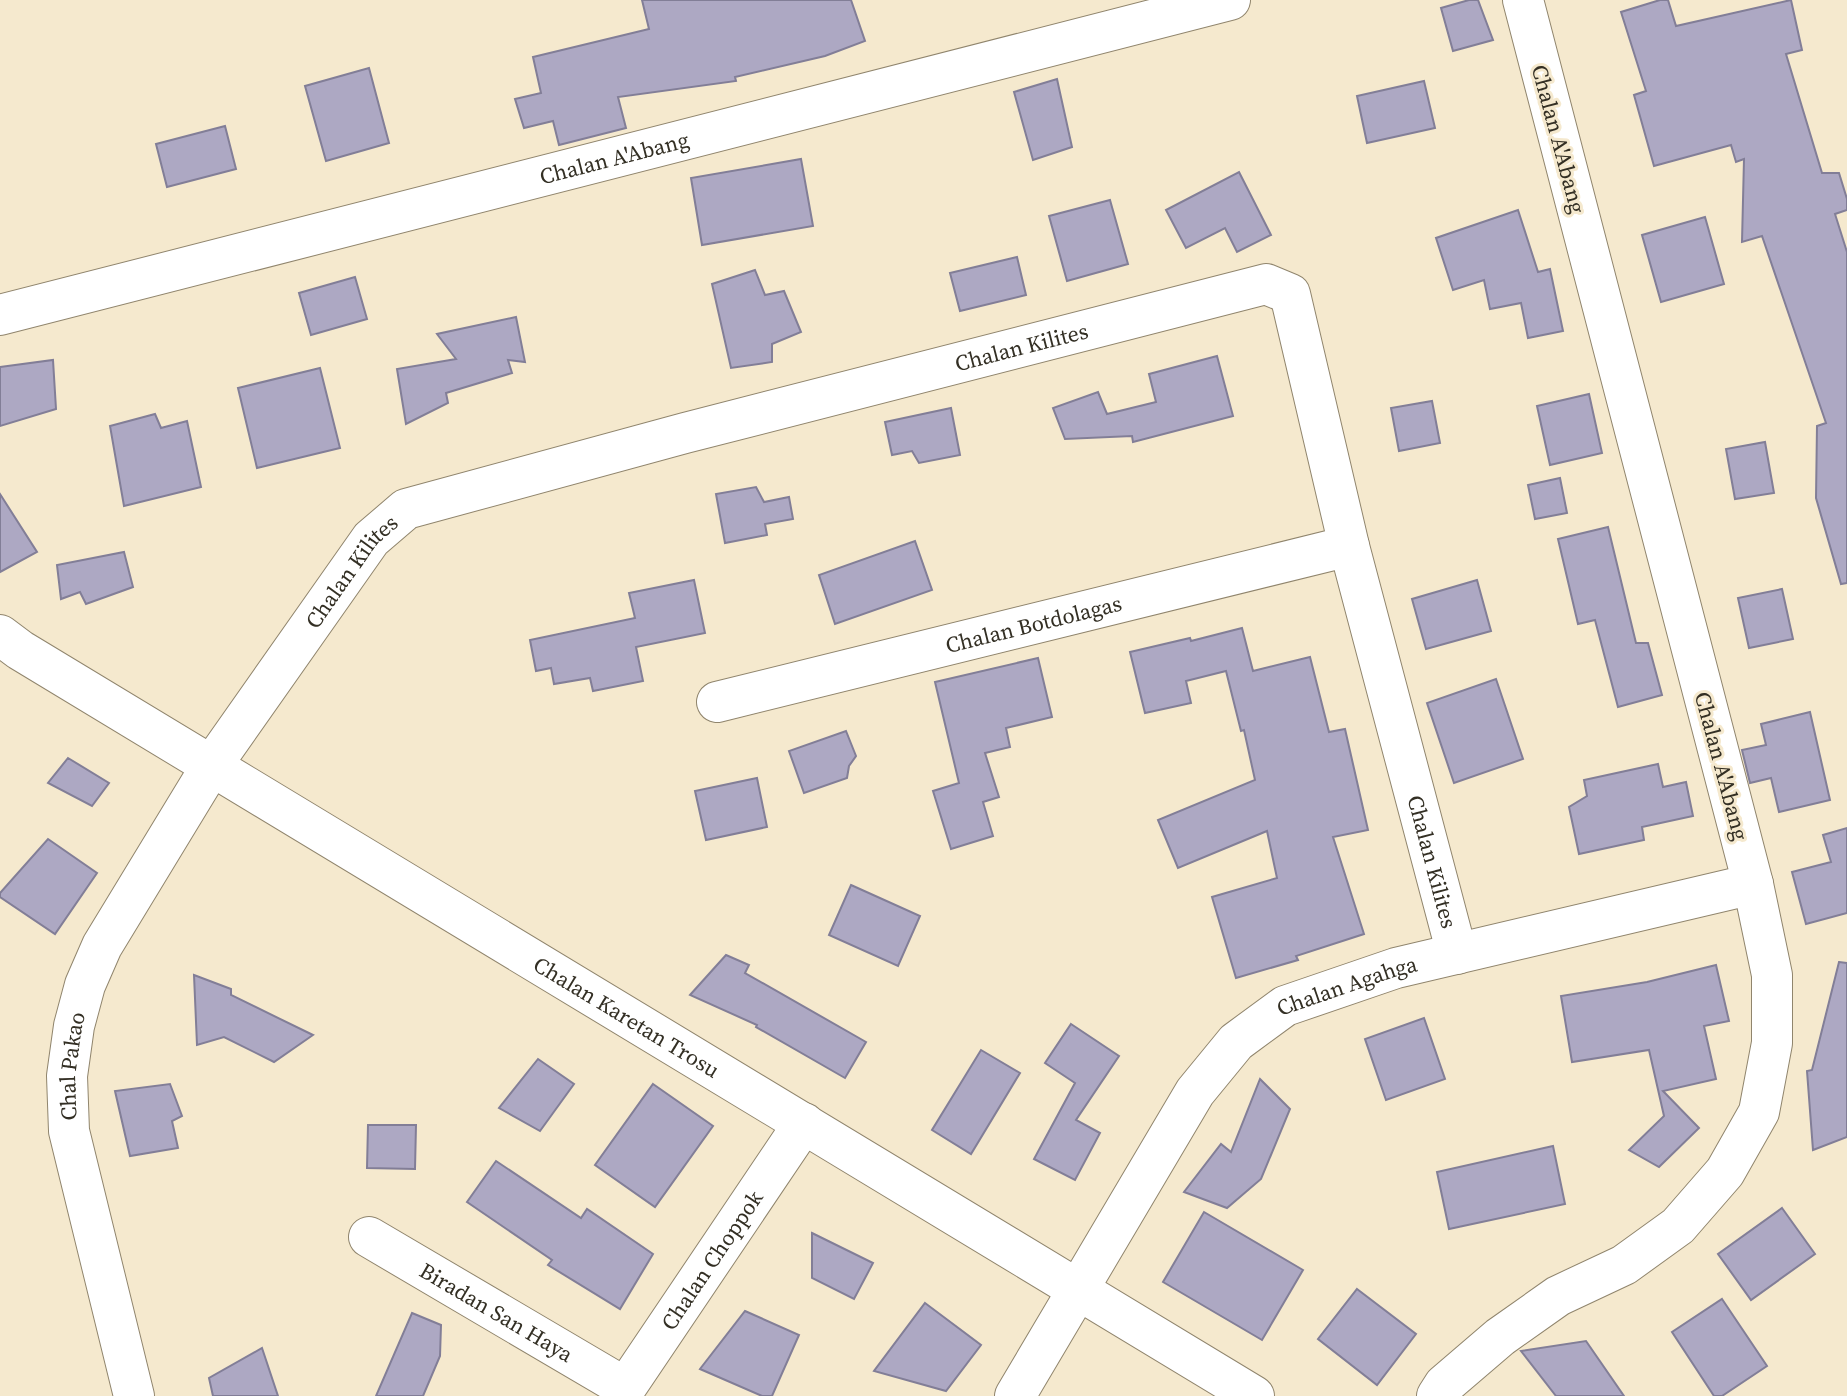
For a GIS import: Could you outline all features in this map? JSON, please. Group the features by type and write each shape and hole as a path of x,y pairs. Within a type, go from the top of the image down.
{"street":[{"name":"Chalan A'Abang","path":"0,315 1230,0"},
{"name":"Chalan A'Abang","path":"1437,1396 1444,1385 1500,1337 1558,1296 1624,1265 1678,1226 1725,1172 1759,1112 1772,1043 1772,975 1753,884 1523,0"},
{"name":"Chalan Kilites","path":"212,765 371,539 406,509 700,429 1266,284 1290,294 1349,546 1457,954"},
{"name":"Chalan Botdolagas","path":"717,702 1349,546"},
{"name":"Chalan Karetan Trosu","path":"0,635 20,650 1254,1396"},
{"name":"Chal Pakao","path":"134,1396 69,1131 67,1076 74,1026 85,985 102,946 212,765"},
{"name":"Chalan Agahga","path":"1015,1396 1195,1092 1236,1042 1285,1006 1396,968 1753,884"},
{"name":"Chalan Choppok","path":"622,1392 804,1123"},
{"name":"Biradan San Haya","path":"369,1237 622,1392"}],"building":[{"path":"642,0 851,0 865,41 825,56 735,77 736,81 618,97 626,128 559,145 553,121 524,128 515,99 541,93 533,57 649,29"},
{"path":"1478,0 1493,40 1453,51 1441,8"},
{"path":"1668,0 1676,26 1791,0 1802,50 1786,54 1822,173 1839,173 1847,199 1847,210 1835,214 1847,252 1847,583 1841,584 1816,498 1817,426 1826,423 1762,236 1742,242 1744,159 1736,162 1731,145 1654,166 1634,95 1646,91 1621,12"},
{"path":"369,68 389,143 326,161 305,86"},
{"path":"1057,79 1072,147 1033,160 1014,92"},
{"path":"1424,81 1435,128 1367,143 1357,96"},
{"path":"225,126 236,169 167,187 156,144"},
{"path":"801,159 813,226 702,245 691,178"},
{"path":"1239,172 1271,235 1237,252 1225,228 1186,248 1166,210"},
{"path":"1110,200 1128,264 1067,281 1049,216"},
{"path":"1518,210 1538,272 1550,269 1563,331 1528,338 1521,303 1490,309 1484,280 1453,290 1436,238"},
{"path":"1705,217 1724,284 1661,302 1642,235"},
{"path":"1017,257 1026,295 960,311 950,273"},
{"path":"755,270 765,295 784,291 801,332 772,344 772,362 731,368 712,284"},
{"path":"355,277 367,319 311,335 299,293"},
{"path":"516,317 525,362 508,360 512,373 446,393 448,403 406,424 397,369 456,359 437,334"},
{"path":"1217,356 1233,416 1133,442 1132,436 1065,439 1053,408 1098,392 1107,414 1156,402 1149,374"},
{"path":"53,360 56,409 0,426 0,367"},
{"path":"320,368 340,448 257,468 238,388"},
{"path":"1589,394 1602,453 1550,465 1537,406"},
{"path":"1432,401 1440,443 1399,451 1391,408"},
{"path":"951,408 960,455 919,463 912,451 892,455 885,422"},
{"path":"155,414 161,428 187,421 201,487 124,506 110,426"},
{"path":"1765,442 1774,493 1735,499 1726,449"},
{"path":"1560,478 1567,513 1535,519 1528,485"},
{"path":"756,487 764,502 789,497 793,519 765,524 767,535 725,543 716,494"},
{"path":"0,494 37,552 0,572"},
{"path":"1608,527 1636,643 1648,643 1662,695 1618,707 1595,620 1578,624 1558,539"},
{"path":"915,541 932,590 835,624 819,575"},
{"path":"124,552 133,587 86,604 80,592 61,599 57,565"},
{"path":"694,580 705,633 636,647 643,681 593,691 590,678 554,684 551,668 536,671 530,640 635,618 629,593"},
{"path":"1477,580 1491,631 1426,649 1412,599"},
{"path":"1782,589 1793,639 1749,648 1738,598"},
{"path":"1242,628 1253,671 1310,657 1329,732 1345,729 1368,830 1333,837 1364,934 1296,956 1298,960 1236,978 1212,897 1277,878 1267,831 1178,868 1158,820 1255,780 1226,671 1186,681 1191,703 1145,713 1130,652"},
{"path":"1038,658 1052,717 1006,728 1010,747 985,753 999,797 983,802 993,836 951,849 933,791 959,783 935,682"},
{"path":"1496,679 1523,759 1454,783 1427,703"},
{"path":"1810,712 1830,800 1779,812 1771,778 1750,783 1742,750 1766,745 1761,724"},
{"path":"846,731 856,756 849,766 847,778 804,793 789,751"},
{"path":"68,758 109,783 92,806 48,783"},
{"path":"1658,764 1663,787 1686,782 1693,816 1642,827 1644,840 1579,854 1569,807 1587,796 1584,780"},
{"path":"757,778 767,827 706,840 695,791"},
{"path":"1847,828 1847,913 1806,924 1792,872 1831,862 1823,835"},
{"path":"48,839 97,873 55,934 0,897 0,893"},
{"path":"851,885 920,916 898,966 829,935"},
{"path":"726,955 749,965 745,973 866,1042 845,1078 757,1025 690,995"},
{"path":"1839,962 1847,963 1847,1137 1813,1150 1807,1071 1812,1070"},
{"path":"1716,965 1729,1021 1704,1026 1716,1079 1663,1091 1699,1128 1659,1167 1629,1150 1664,1116 1649,1050 1572,1062 1561,996 1647,982"},
{"path":"194,975 231,989 231,995 313,1035 274,1062 224,1037 197,1045"},
{"path":"1424,1018 1445,1079 1386,1100 1365,1039"},
{"path":"1071,1024 1119,1056 1076,1120 1100,1133 1075,1180 1034,1159 1075,1083 1045,1063"},
{"path":"981,1050 1020,1073 971,1154 932,1130"},
{"path":"538,1059 574,1084 540,1131 499,1108"},
{"path":"1260,1079 1290,1109 1261,1179 1227,1208 1184,1192 1221,1144 1231,1152"},
{"path":"170,1084 182,1116 172,1121 178,1148 130,1156 115,1091"},
{"path":"653,1084 713,1126 655,1207 595,1165"},
{"path":"368,1125 416,1125 415,1169 367,1168"},
{"path":"1553,1146 1565,1204 1449,1229 1437,1172"},
{"path":"496,1161 581,1218 587,1209 653,1254 620,1309 548,1265 552,1260 467,1202"},
{"path":"1782,1208 1815,1254 1751,1300 1718,1254"},
{"path":"1204,1212 1303,1270 1262,1340 1163,1282"},
{"path":"812,1233 873,1263 854,1299 812,1278"},
{"path":"1357,1289 1416,1334 1377,1385 1318,1339"},
{"path":"1722,1299 1767,1366 1722,1396 1714,1396 1672,1332"},
{"path":"925,1303 981,1345 946,1391 874,1371"},
{"path":"745,1311 799,1335 772,1396 762,1396 700,1369"},
{"path":"412,1313 441,1325 440,1356 423,1396 376,1396"},
{"path":"1586,1341 1624,1396 1556,1396 1521,1351"},
{"path":"262,1348 278,1396 213,1396 209,1378"}]}
